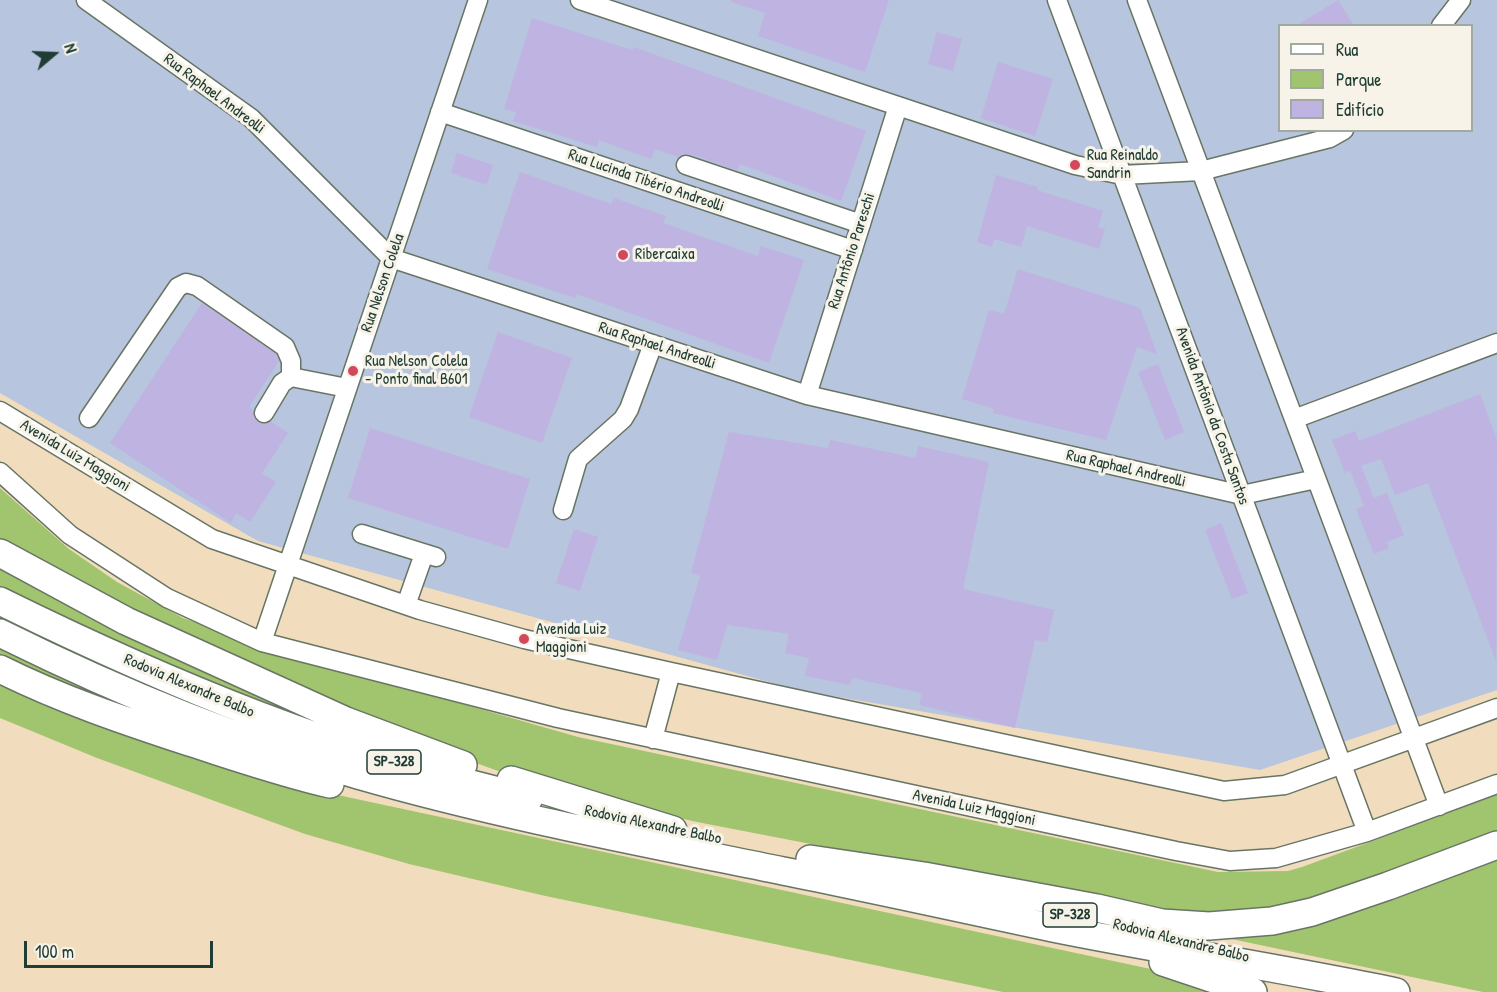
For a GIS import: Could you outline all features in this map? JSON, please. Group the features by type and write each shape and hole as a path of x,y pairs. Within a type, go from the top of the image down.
{"highway":[{"path":"0,553 126,621 346,721 448,760 673,830"},
{"name":"Rodovia Alexandre Balbo","path":"0,601 58,630 194,690 334,742 457,781 673,830 1131,928 1329,978"},
{"name":"Rodovia Alexandre Balbo","path":"0,633 122,690 249,740 309,760 436,796 1053,928 1396,992"},
{"path":"0,669 95,709 302,777 367,793 436,806 607,834"},
{"path":"810,859 936,878 1097,908 1162,923 1209,926 1272,921 1312,912 1497,845"},
{"path":"1053,928 1252,992"}],"street":[{"name":"Rua Raphael Andreolli","path":"86,0 251,117 391,258 807,395 1242,495 1316,479"},
{"name":"Rua Nelson Colela","path":"262,642 478,0"},
{"path":"580,0 1075,165 1122,175 1202,171 1330,138 1340,132"},
{"name":"Avenida Antônio da Costa Santos","path":"1057,0 1367,832"},
{"path":"1137,0 1438,806"},
{"path":"1443,24 1461,0"},
{"name":"Rua Antônio Pareschi","path":"807,395 898,106"},
{"name":"Rua Lucinda Tibério Andreolli","path":"440,112 852,250"},
{"path":"686,165 861,224"},
{"path":"89,418 178,287 186,284 197,286 285,347 291,361 291,377"},
{"path":"1294,419 1497,343"},
{"path":"563,510 578,459 623,419 630,409 652,344"},
{"path":"264,413 282,383 291,377 347,388"},
{"name":"Avenida Luiz Maggioni","path":"0,411 212,539 406,605 524,639 1224,791 1285,785 1497,708"},
{"name":"Avenida Luiz Maggioni","path":"0,472 70,535 167,598 262,642 558,718 1176,851 1230,861 1276,858 1367,832 1497,784"},
{"path":"362,534 430,556 406,605"},
{"path":"653,739 671,672"}],"shaded area":[{"path":"0,0 1497,0 1497,690 1260,770 798,690 258,541 0,393"}],"green space":[{"path":"0,488 69,549 117,582 183,618 264,647 578,737 1218,872 1288,871 1497,795 1497,839 1357,892 1221,920 961,873 702,823 587,798 501,772 362,722 0,545"},
{"path":"0,564 331,729 132,649 0,586"},
{"path":"0,647 137,709 143,715 0,662"},
{"path":"0,677 333,794 1181,975 1237,992 1003,992 541,895 409,864 305,834 97,758 0,718"},
{"path":"1497,851 1497,992 1483,992 1203,933"}],"building":[{"path":"731,0 889,0 865,72 758,36 765,13 731,2"},
{"path":"1338,0 1353,24 1299,24"},
{"path":"532,18 632,50 634,47 866,131 841,201 740,164 737,170 690,154 678,157 655,149 651,159 599,140 597,147 513,121 516,112 504,109"},
{"path":"937,32 962,39 953,71 928,64"},
{"path":"998,62 1053,79 1035,136 981,118"},
{"path":"457,153 493,165 487,185 451,173"},
{"path":"520,172 611,204 614,198 666,216 663,223 758,256 761,246 804,260 769,363 577,294 575,298 487,269"},
{"path":"996,175 1038,187 1037,190 1103,211 1098,227 1105,229 1099,249 1027,226 1021,247 994,239 992,247 977,242"},
{"path":"1018,269 1140,308 1157,354 1137,347 1106,440 993,413 994,409 962,399 989,310 1004,314"},
{"path":"202,303 276,354 279,361 249,407 253,410 254,418 258,422 264,424 271,422 288,433 262,473 276,482 250,522 236,513 231,523 110,443"},
{"path":"498,332 572,358 542,443 469,417"},
{"path":"1158,364 1184,432 1165,440 1138,372"},
{"path":"1480,394 1497,440 1496,661 1428,483 1395,495 1381,459 1361,466 1374,498 1387,493 1404,535 1387,542 1389,548 1374,554 1356,509 1364,506 1350,470 1345,473 1332,440 1355,431 1359,441"},
{"path":"370,428 530,479 508,549 348,498"},
{"path":"729,432 828,448 830,440 916,458 918,446 989,462 963,589 1054,610 1047,642 1035,640 1015,728 919,705 922,693 852,678 850,685 805,676 809,658 785,653 789,634 727,625 717,660 678,650 700,576 691,573"},
{"path":"1221,523 1248,593 1232,599 1205,530"},
{"path":"574,529 598,537 580,591 556,583"}],"place":[{"name":"Rua Reinaldo Sandrin","path":"1075,165"},
{"name":"Ribercaixa","path":"623,255"},
{"name":"Rua Nelson Colela - Ponto final B601","path":"353,371"},
{"name":"Avenida Luiz Maggioni","path":"524,639"}]}
